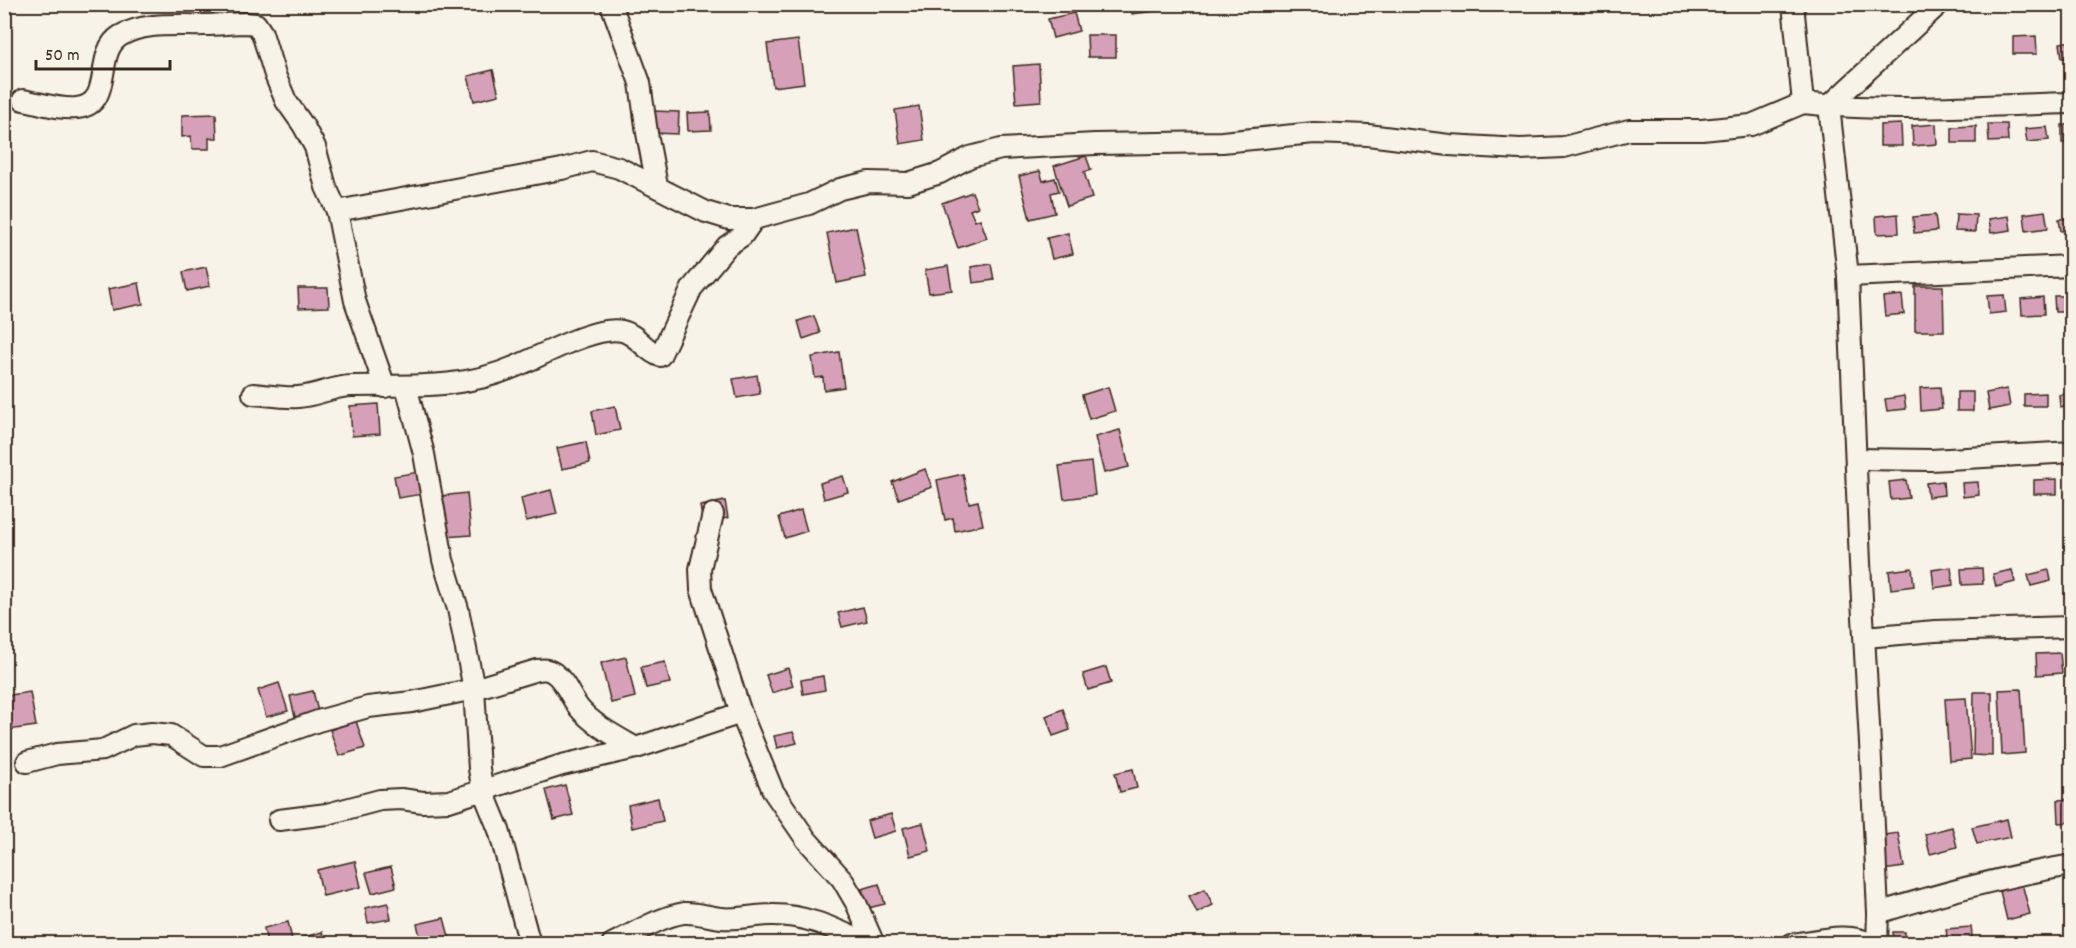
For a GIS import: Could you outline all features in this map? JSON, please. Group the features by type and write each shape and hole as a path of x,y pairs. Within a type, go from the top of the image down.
{"street":[{"path":"611,4 640,83 657,186"},
{"path":"1793,4 1803,104"},
{"path":"1829,106 1939,4"},
{"path":"23,100 60,107 78,108 90,104 99,96 106,53 117,38 131,30 151,26 246,22 256,24 262,33 274,75 286,102 303,125 315,147 326,188 337,211 355,301 385,387"},
{"path":"337,211 562,169 592,161 619,168 706,212 729,219 754,219 809,204 840,189 869,182 908,183 940,173 970,157 1001,149 1095,144 1222,142 1314,133 1368,135 1449,145 1520,149 1564,147 1629,130 1702,130 1751,125 1803,104 1897,107 2072,103"},
{"path":"1829,106 1848,276 1878,913 1877,944"},
{"path":"253,394 298,397 350,386 458,384 486,378 597,333 622,331 660,356 692,288 727,246 742,236 754,219"},
{"path":"1848,276 2072,266"},
{"path":"406,386 424,454 443,560 458,609 474,689 479,769 483,791 499,830 530,944"},
{"path":"1856,459 1931,460 2072,452"},
{"path":"713,514 700,569 701,589 741,712 772,791 806,839 842,879 856,903 874,944"},
{"path":"1865,637 1935,631 2072,627"},
{"path":"27,762 57,754 103,750 134,735 152,733 171,735 204,756 220,756 318,721 368,707 412,702 474,689 547,669 556,674 579,709 596,723 636,748"},
{"path":"279,820 327,814 380,800 449,801 562,765 636,748 741,712"},
{"path":"1878,913 1938,894 2014,875 2072,866"},
{"path":"612,944 672,916 687,913 721,918 794,916 833,935 868,944"},
{"path":"1792,944 1847,938 1864,939 1871,944"}],"building":[{"path":"1131,4 1154,4 1155,11 1132,14"},
{"path":"1074,13 1079,31 1053,38 1048,19"},
{"path":"1087,35 1116,35 1116,57 1088,57"},
{"path":"2036,36 2037,54 2013,54 2013,37"},
{"path":"798,40 804,83 773,87 767,44"},
{"path":"2072,41 2072,56 2062,58 2060,43"},
{"path":"1039,64 1041,101 1016,103 1013,66"},
{"path":"493,70 499,95 474,101 468,76"},
{"path":"919,106 924,140 900,144 895,110"},
{"path":"653,111 679,112 678,134 653,133"},
{"path":"710,112 711,130 688,131 687,113"},
{"path":"216,114 217,138 209,138 209,149 192,149 191,136 182,137 182,115"},
{"path":"1901,124 1902,146 1880,146 1880,125"},
{"path":"1936,124 1937,144 1913,146 1912,126"},
{"path":"1988,124 2007,124 2008,141 1989,142"},
{"path":"2062,125 2072,125 2072,143 2062,143"},
{"path":"1976,126 1976,143 1952,143 1952,127"},
{"path":"2047,127 2049,140 2027,142 2025,129"},
{"path":"1086,156 1091,170 1084,172 1092,198 1067,206 1054,166"},
{"path":"1040,171 1043,181 1055,178 1059,191 1051,193 1055,213 1030,219 1019,176"},
{"path":"972,192 978,207 970,210 975,221 980,219 987,238 958,248 942,203"},
{"path":"2045,211 2048,228 2026,231 2024,214"},
{"path":"1898,214 1899,233 1877,234 1876,216"},
{"path":"1956,214 1976,215 1975,232 1955,231"},
{"path":"1935,215 1937,231 1914,233 1913,217"},
{"path":"2009,216 2011,230 1991,233 1989,219"},
{"path":"2072,218 2072,230 2061,231 2059,219"},
{"path":"856,227 866,277 837,283 827,233"},
{"path":"1068,233 1073,254 1052,259 1047,238"},
{"path":"991,264 994,280 973,283 971,267"},
{"path":"948,266 952,290 929,293 925,270"},
{"path":"206,267 210,286 187,291 183,272"},
{"path":"139,283 143,304 112,310 108,289"},
{"path":"1915,286 1943,286 1944,331 1915,331"},
{"path":"298,288 328,288 329,307 299,308"},
{"path":"1902,295 1904,314 1885,316 1883,297"},
{"path":"2004,295 2006,312 1989,314 1987,296"},
{"path":"2054,296 2072,296 2072,312 2055,312"},
{"path":"2043,297 2044,314 2022,315 2021,299"},
{"path":"814,316 820,333 803,339 798,321"},
{"path":"839,352 844,387 824,390 823,377 815,378 812,357"},
{"path":"757,375 760,394 737,398 733,379"},
{"path":"1108,387 1115,411 1089,419 1082,395"},
{"path":"1940,387 1942,409 1921,411 1920,388"},
{"path":"2007,389 2010,406 1989,410 1986,393"},
{"path":"1957,392 1973,392 1973,411 1957,411"},
{"path":"2046,393 2046,406 2024,406 2024,394"},
{"path":"2072,393 2072,405 2060,407 2059,395"},
{"path":"1904,396 1906,409 1887,411 1885,399"},
{"path":"378,404 380,434 352,436 350,406"},
{"path":"615,406 620,430 596,435 592,411"},
{"path":"1120,430 1129,467 1104,473 1095,437"},
{"path":"586,442 590,463 562,469 557,448"},
{"path":"1091,462 1095,495 1064,499 1059,466"},
{"path":"925,469 932,487 899,499 892,482"},
{"path":"419,472 423,494 398,498 394,476"},
{"path":"963,474 969,503 978,501 983,525 955,531 953,518 945,520 937,480"},
{"path":"843,476 848,492 824,499 820,483"},
{"path":"2057,479 2057,494 2034,494 2034,480"},
{"path":"1906,480 1909,498 1891,500 1889,482"},
{"path":"1943,481 1944,495 1928,497 1926,483"},
{"path":"1978,482 1979,495 1963,497 1962,483"},
{"path":"551,490 557,514 526,521 521,498"},
{"path":"467,493 471,535 445,537 441,496"},
{"path":"725,501 728,518 703,523 700,506"},
{"path":"801,510 807,531 785,538 779,517"},
{"path":"1951,567 1953,585 1934,588 1932,570"},
{"path":"1912,568 1914,586 1891,589 1889,571"},
{"path":"1982,568 1983,584 1962,585 1961,569"},
{"path":"2012,570 2015,582 1996,587 1993,574"},
{"path":"2049,570 2051,581 2031,586 2028,575"},
{"path":"863,607 867,621 842,627 838,613"},
{"path":"2060,653 2062,673 2037,675 2036,654"},
{"path":"626,657 635,697 611,703 601,663"},
{"path":"665,662 670,683 646,688 641,667"},
{"path":"1106,667 1111,683 1088,690 1083,674"},
{"path":"788,668 793,686 772,693 766,675"},
{"path":"823,676 825,690 803,694 801,680"},
{"path":"279,683 288,711 266,717 258,690"},
{"path":"2021,689 2025,753 2002,755 1999,690"},
{"path":"313,691 318,712 295,717 290,696"},
{"path":"30,692 36,726 8,730 4,696"},
{"path":"1974,692 1992,692 1992,756 1973,755"},
{"path":"1966,698 1971,759 1949,761 1945,699"},
{"path":"1063,709 1070,730 1053,736 1046,716"},
{"path":"2072,718 2072,740 2067,741 2064,719"},
{"path":"356,721 365,748 339,756 330,730"},
{"path":"793,732 797,743 777,748 774,736"},
{"path":"1133,769 1137,788 1120,792 1115,773"},
{"path":"565,785 573,815 554,820 546,790"},
{"path":"658,798 663,821 632,828 628,805"},
{"path":"2072,799 2072,822 2059,823 2058,800"},
{"path":"891,814 896,831 872,838 867,821"},
{"path":"2007,819 2011,837 1977,844 1972,827"},
{"path":"923,823 930,851 910,856 903,828"},
{"path":"1952,827 1957,847 1930,854 1925,834"},
{"path":"1898,833 1904,867 1883,870 1877,836"},
{"path":"355,861 361,887 323,896 317,870"},
{"path":"391,867 396,887 372,893 366,873"},
{"path":"2021,880 2030,914 2007,920 1999,887"},
{"path":"879,884 885,904 868,908 862,889"},
{"path":"1205,889 1213,905 1197,913 1189,896"},
{"path":"388,903 391,919 368,923 365,908"},
{"path":"444,918 451,944 422,944 417,924"},
{"path":"288,922 293,944 267,944 264,928"},
{"path":"1971,927 1973,944 1948,944 1946,929"},
{"path":"322,932 325,944 303,944 301,938"},
{"path":"1893,932 1905,932 1906,944 1894,944"}]}
